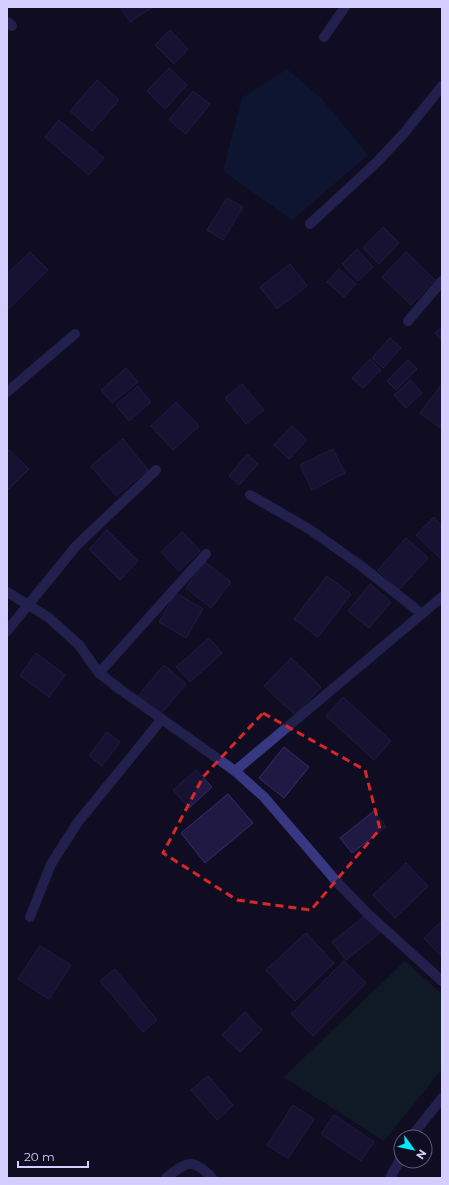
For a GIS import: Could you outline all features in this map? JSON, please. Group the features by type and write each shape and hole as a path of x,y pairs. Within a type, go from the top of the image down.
{"street":[{"path":"324,37 345,7"},
{"path":"310,224 378,161 405,132 442,86"},
{"path":"408,321 442,281"},
{"path":"7,392 74,334"},
{"path":"7,632 76,546 156,470"},
{"path":"250,495 309,529 360,565 422,614"},
{"path":"99,673 206,554"},
{"path":"7,592 48,617 79,645 99,673 235,771 264,797 337,882 368,914 442,981"},
{"path":"235,771 442,597"},
{"path":"30,917 51,864 70,834 162,719"},
{"path":"417,1129 442,1098"},
{"path":"166,1178 181,1166 188,1163 196,1164 212,1178"},
{"path":"390,1178 395,1169"}],"highlighted area":[{"path":"263,713 365,770 380,829 311,910 237,900 163,853 203,777"}],"green space":[{"path":"405,961 442,994 442,1069 384,1141 284,1077"}],"water":[{"path":"287,69 321,98 368,155 292,220 223,171 242,98"}],"building":[{"path":"120,7 153,7 130,22"},
{"path":"170,30 188,49 174,64 155,45"},
{"path":"169,68 187,85 165,109 147,91"},
{"path":"97,80 119,100 92,131 70,111"},
{"path":"193,91 210,104 186,134 169,120"},
{"path":"59,120 104,158 89,175 45,137"},
{"path":"227,198 243,207 223,240 207,230"},
{"path":"383,227 399,243 379,264 363,248"},
{"path":"357,249 373,267 358,281 342,264"},
{"path":"30,252 48,270 7,310 7,274"},
{"path":"406,252 435,280 411,305 382,277"},
{"path":"290,264 307,286 277,309 260,287"},
{"path":"339,269 356,284 344,297 327,282"},
{"path":"442,327 442,341 435,333"},
{"path":"390,338 401,348 383,368 372,358"},
{"path":"370,359 381,370 363,388 352,378"},
{"path":"408,360 417,369 396,390 387,381"},
{"path":"126,368 138,382 112,403 101,390"},
{"path":"410,380 422,393 406,408 394,395"},
{"path":"242,384 264,410 246,424 225,398"},
{"path":"442,384 442,429 420,413"},
{"path":"138,386 151,402 129,421 116,405"},
{"path":"176,402 199,426 173,450 151,426"},
{"path":"292,426 307,440 289,459 274,445"},
{"path":"123,439 148,470 116,496 91,466"},
{"path":"333,449 345,473 312,490 300,465"},
{"path":"9,450 29,469 7,491 7,452"},
{"path":"247,454 258,464 239,485 229,476"},
{"path":"434,517 442,526 442,560 416,535"},
{"path":"107,530 138,561 120,580 89,549"},
{"path":"182,532 200,551 179,571 161,552"},
{"path":"406,538 428,558 399,590 378,570"},
{"path":"205,562 231,582 211,608 186,588"},
{"path":"327,576 351,594 318,637 294,619"},
{"path":"370,584 391,602 369,628 348,611"},
{"path":"176,593 203,609 186,638 159,622"},
{"path":"209,638 222,653 190,682 176,667"},
{"path":"36,653 65,675 49,697 20,676"},
{"path":"291,658 321,687 295,715 264,686"},
{"path":"164,665 186,684 160,715 138,696"},
{"path":"343,697 391,741 374,760 326,716"},
{"path":"107,732 120,742 102,766 89,756"},
{"path":"284,747 309,767 284,798 259,778"},
{"path":"196,770 212,787 189,808 173,790"},
{"path":"228,794 253,823 205,863 181,833"},
{"path":"374,811 386,827 352,853 340,838"},
{"path":"406,863 428,886 395,918 373,895"},
{"path":"366,915 380,933 346,960 332,942"},
{"path":"442,921 442,954 440,955 424,938"},
{"path":"306,933 334,963 295,1001 266,970"},
{"path":"40,946 71,965 49,999 18,979"},
{"path":"344,961 366,983 313,1036 291,1014"},
{"path":"115,969 157,1020 143,1032 100,981"},
{"path":"245,1012 262,1030 240,1052 222,1035"},
{"path":"208,1076 233,1105 217,1120 191,1090"},
{"path":"293,1105 314,1119 288,1158 267,1145"},
{"path":"334,1115 374,1142 361,1161 321,1134"}]}
